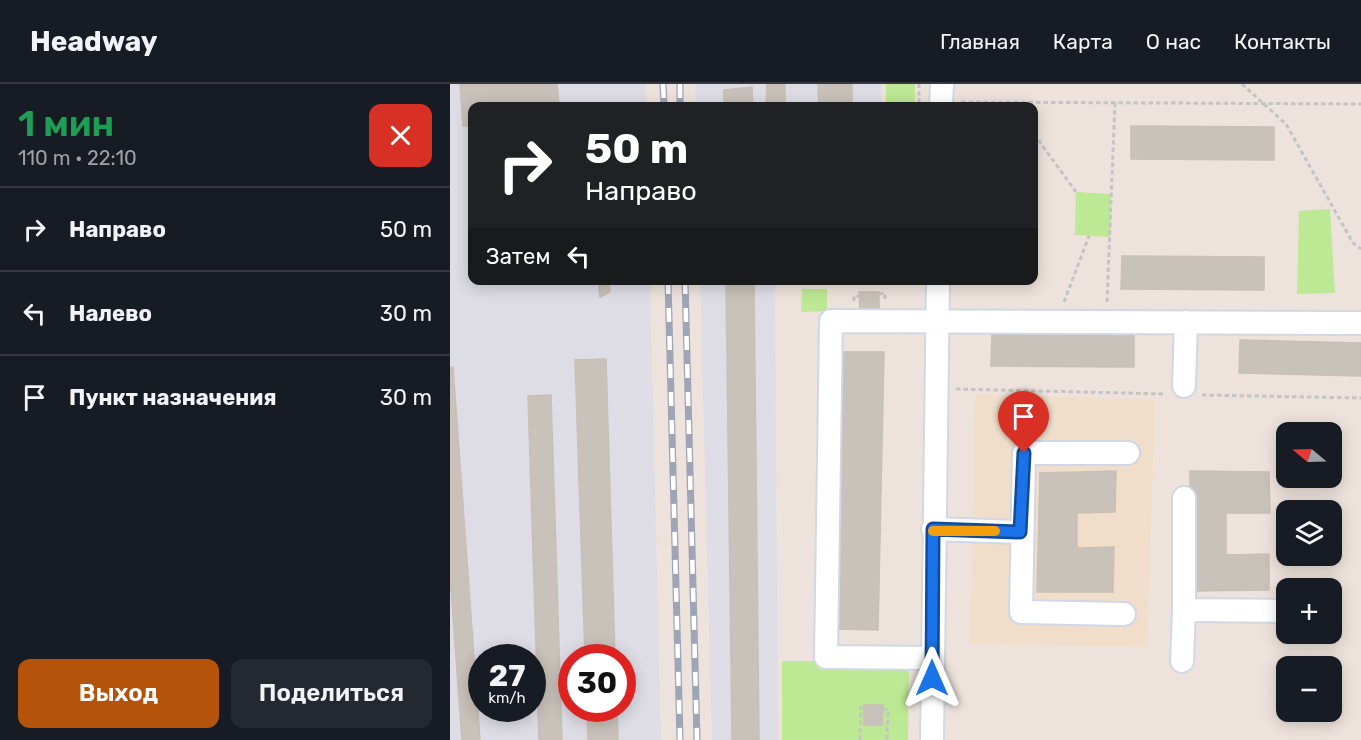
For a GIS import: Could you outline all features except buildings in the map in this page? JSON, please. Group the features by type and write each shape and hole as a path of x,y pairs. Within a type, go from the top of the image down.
{"street":[{"path":"932,740 938,285"},
{"path":"932,658 826,657 831,321 1361,323"},
{"path":"1185,392 1186,322"},
{"path":"1124,614 1021,612 1020,532 1024,453 1128,453"},
{"path":"1182,661 1184,498"},
{"path":"933,529 1020,532"},
{"path":"1184,610 1276,610"}],"path":[{"path":"919,84 919,102"},
{"path":"1242,84 1286,124 1353,243 1361,249"},
{"path":"946,97 1010,102 1361,104"},
{"path":"1106,322 1115,102"},
{"path":"1038,140 1076,192"},
{"path":"1057,321 1089,236"},
{"path":"952,389 1185,392 1361,398"},
{"path":"860,740 861,707 864,705"},
{"path":"883,709 888,710 887,740"}],"shaded area":[{"path":"450,84 646,84 646,102 468,102 468,285 650,285 661,740 450,740"},
{"path":"695,84 881,84 881,102 696,102"},
{"path":"700,285 775,285 778,740 712,740"},
{"path":"975,394 1155,400 1147,647 970,644"}],"green space":[{"path":"886,84 915,84 915,102 886,102"},
{"path":"1076,192 1111,194 1110,237 1075,235"},
{"path":"1330,209 1335,293 1297,294 1299,211"},
{"path":"802,289 827,289 827,311 801,312"},
{"path":"782,661 909,661 908,740 782,740"}],"railway":[{"path":"663,84 664,102"},
{"path":"680,84 680,102"},
{"path":"668,285 680,740"},
{"path":"685,285 697,740"}],"slow traffic":[{"path":"933,531 933,529 995,531"}],"route":[{"path":"932,678 933,529 1020,532 1024,453"}]}
